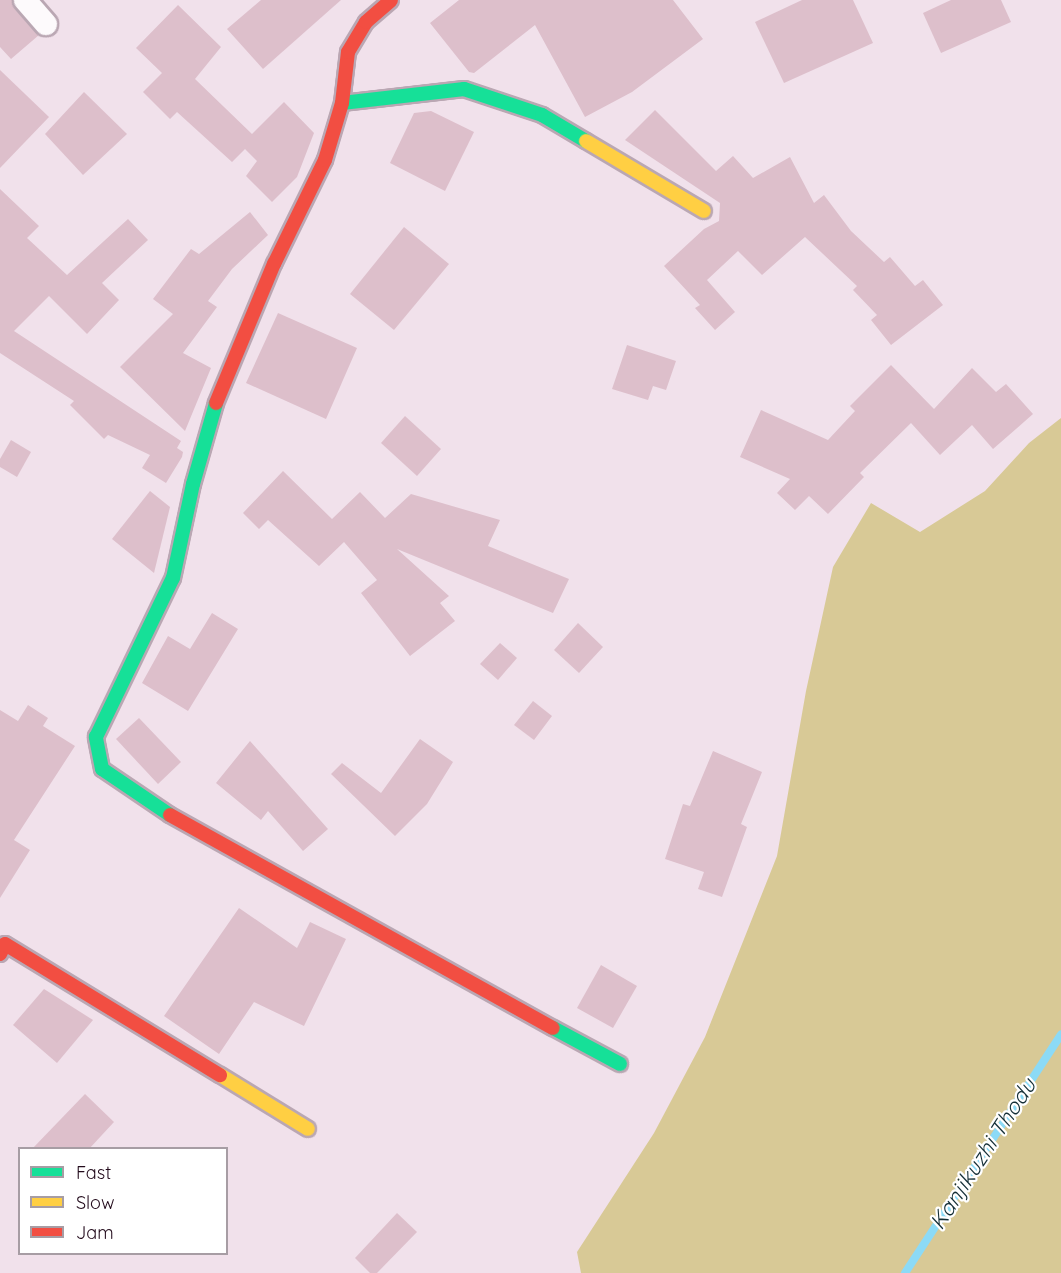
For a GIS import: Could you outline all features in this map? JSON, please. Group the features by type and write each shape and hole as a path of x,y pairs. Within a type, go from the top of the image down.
{"street":[{"path":"25,0 46,24"},
{"path":"391,0 366,22 348,52 342,103 325,160 273,264 216,404 193,484 173,578 96,737 102,769 142,799 284,880 620,1064"},
{"path":"342,103 464,89 542,115 704,210"},
{"path":"0,954 5,944 308,1129"}],"shaded area":[{"path":"1061,418 1061,1273 581,1273 577,1252 654,1133 705,1037 777,856 806,691 833,567 871,503 920,532 985,491 1029,443"}],"building":[{"path":"0,0 12,0 15,9 39,35 11,59 0,47"},
{"path":"261,0 341,0 263,69 227,29"},
{"path":"459,0 673,0 703,39 632,92 585,117 535,25 474,73 469,72 430,23"},
{"path":"802,0 853,0 873,43 784,83 755,22"},
{"path":"951,0 1001,0 1011,22 941,53 923,13"},
{"path":"178,5 221,47 195,79 252,134 284,102 314,133 297,177 272,202 246,176 257,161 245,149 232,162 177,112 170,119 143,92 162,73 136,48"},
{"path":"0,70 49,117 0,168"},
{"path":"84,92 127,134 83,175 45,134"},
{"path":"655,110 716,171 733,156 753,178 790,157 814,203 824,195 851,231 884,262 890,257 915,286 923,280 943,305 891,345 871,320 877,315 853,290 857,286 805,237 762,275 738,251 707,280 735,312 715,330 695,308 700,305 664,266 704,229 719,221 720,203 625,140"},
{"path":"431,111 474,132 445,191 390,163 414,113"},
{"path":"0,189 39,226 27,238 67,275 128,219 148,240 102,283 119,300 87,334 49,296 14,331 181,441 177,448 183,452 182,457 166,483 142,468 150,455 108,435 104,439 70,405 74,401 0,353"},
{"path":"250,212 268,235 232,269 208,301 217,307 183,353 211,368 185,431 120,367 173,314 153,299 191,249 199,254"},
{"path":"404,227 449,264 394,330 350,294"},
{"path":"278,313 357,348 326,419 246,383"},
{"path":"627,345 676,361 666,390 653,386 648,400 612,389"},
{"path":"891,365 934,409 972,368 996,392 1006,384 1033,414 993,449 972,425 940,455 911,423 860,473 864,477 828,514 809,496 795,510 777,493 790,479 740,457 761,410 828,440 855,411 850,406"},
{"path":"405,416 441,449 417,476 381,443"},
{"path":"11,440 31,452 17,477 0,467 0,459"},
{"path":"283,471 332,519 360,492 385,518 411,494 500,520 488,546 569,579 553,613 397,549 449,596 440,603 455,621 410,656 361,593 377,580 344,542 319,566 268,520 259,529 243,513"},
{"path":"150,491 170,507 154,573 112,539"},
{"path":"212,613 238,629 188,711 142,683 168,636 190,649"},
{"path":"578,623 603,647 579,673 554,650"},
{"path":"500,643 517,658 498,680 480,664"},
{"path":"533,701 552,716 534,740 514,725"},
{"path":"28,705 48,718 43,726 75,746 14,840 30,850 0,898 0,710 18,721"},
{"path":"139,718 181,762 158,784 116,739"},
{"path":"420,739 453,762 427,804 395,836 331,774 342,763 381,793"},
{"path":"250,741 328,829 303,851 268,811 261,820 216,783"},
{"path":"713,751 762,772 741,824 747,827 722,897 698,889 704,872 665,859 683,804 690,806"},
{"path":"239,908 297,948 310,922 346,939 304,1026 254,1002 219,1054 164,1016"},
{"path":"601,965 637,986 613,1028 577,1008"},
{"path":"44,989 93,1020 57,1063 13,1025"},
{"path":"85,1094 114,1122 91,1147 34,1147"},
{"path":"397,1213 417,1232 377,1273 370,1273 355,1258"}],"waterway":[{"name":"Kanjikuzhi Thodu","path":"905,1273 1061,1035"}],"traffic: fast":[{"path":"342,103 464,89 542,115 586,141"},
{"path":"170,815 102,769 96,737 173,578 193,484 216,403"},
{"path":"553,1028 620,1064"}],"traffic: slow":[{"path":"586,141 704,211"},
{"path":"220,1075 308,1129"}],"traffic: jam":[{"path":"216,403 274,264 325,160 342,103 348,52 366,22 391,0"},
{"path":"170,815 553,1028"},
{"path":"0,954 5,944 220,1075"}]}
